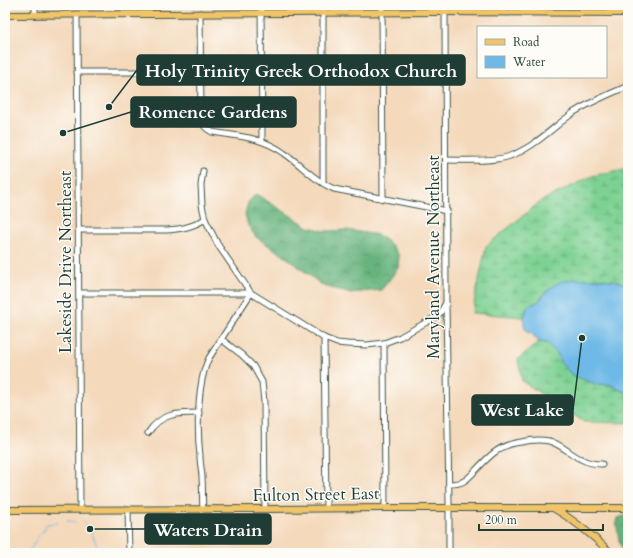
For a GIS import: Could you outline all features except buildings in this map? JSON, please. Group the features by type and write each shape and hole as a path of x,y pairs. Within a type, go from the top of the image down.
{"main road":[{"path":"5,14 323,13 382,12 446,8 628,12"},
{"path":"552,507 568,516 611,553"},
{"name":"Fulton Street East","path":"5,510 552,507 628,508"}],"street":[{"path":"35,5 36,14"},
{"path":"262,5 262,141"},
{"path":"323,183 323,13 325,5"},
{"path":"382,5 383,199"},
{"name":"Maryland Avenue Northeast","path":"446,8 446,302 449,553"},
{"path":"200,13 201,118 206,129 212,132 250,137 262,141 284,153 311,176 334,188 447,211"},
{"name":"Lakeside Drive Northeast","path":"77,14 80,510"},
{"path":"77,72 200,72"},
{"path":"446,160 494,159 507,157 534,143 575,112 628,86"},
{"path":"203,171 201,185 202,205 205,219 218,244 251,293 324,338 337,343 347,344 367,345 384,343 400,337 434,318 440,313 446,302"},
{"path":"79,230 180,229 192,226 205,219"},
{"path":"79,293 251,293"},
{"path":"202,509 199,413 200,388 205,366 209,358 251,293"},
{"path":"324,338 326,508"},
{"path":"221,340 242,355 253,366 262,382 264,402 265,509"},
{"path":"384,343 385,508"},
{"path":"148,434 155,424 168,416 183,413 199,413"},
{"path":"449,484 456,484 465,481 487,458 495,452 504,446 519,442 536,440 549,441 564,448 582,460 592,464 602,464"},
{"path":"128,510 129,553"}],"green space":[{"path":"628,168 628,285 617,281 603,279 570,280 553,286 544,293 539,301 528,306 524,317 472,313 486,246 541,201 592,176"},
{"path":"256,194 309,227 325,231 347,230 378,235 392,245 399,256 398,268 381,290 351,293 323,286 290,260 256,237 248,226 245,214 248,202"},
{"path":"539,342 547,343 558,354 560,362 595,384 611,385 622,391 628,392 628,423 584,422 522,381 518,359"},
{"path":"628,515 628,553 624,553 619,542 616,521 617,518"}],"water":[{"path":"577,279 603,279 617,281 628,285 628,392 622,391 611,385 595,384 572,375 560,362 558,354 547,343 539,342 531,333 526,332 524,324 528,306 539,301 553,286 564,281"}],"waterway":[{"path":"67,521 75,522"},
{"path":"83,522 90,529 100,553"},
{"path":"28,553 47,524 58,523"}],"place":[{"name":"Holy Trinity Greek Orthodox Church","path":"109,107"},
{"name":"Romence Gardens","path":"63,133"},
{"name":"West Lake","path":"582,338"},
{"name":"Waters Drain","path":"90,529"}]}
